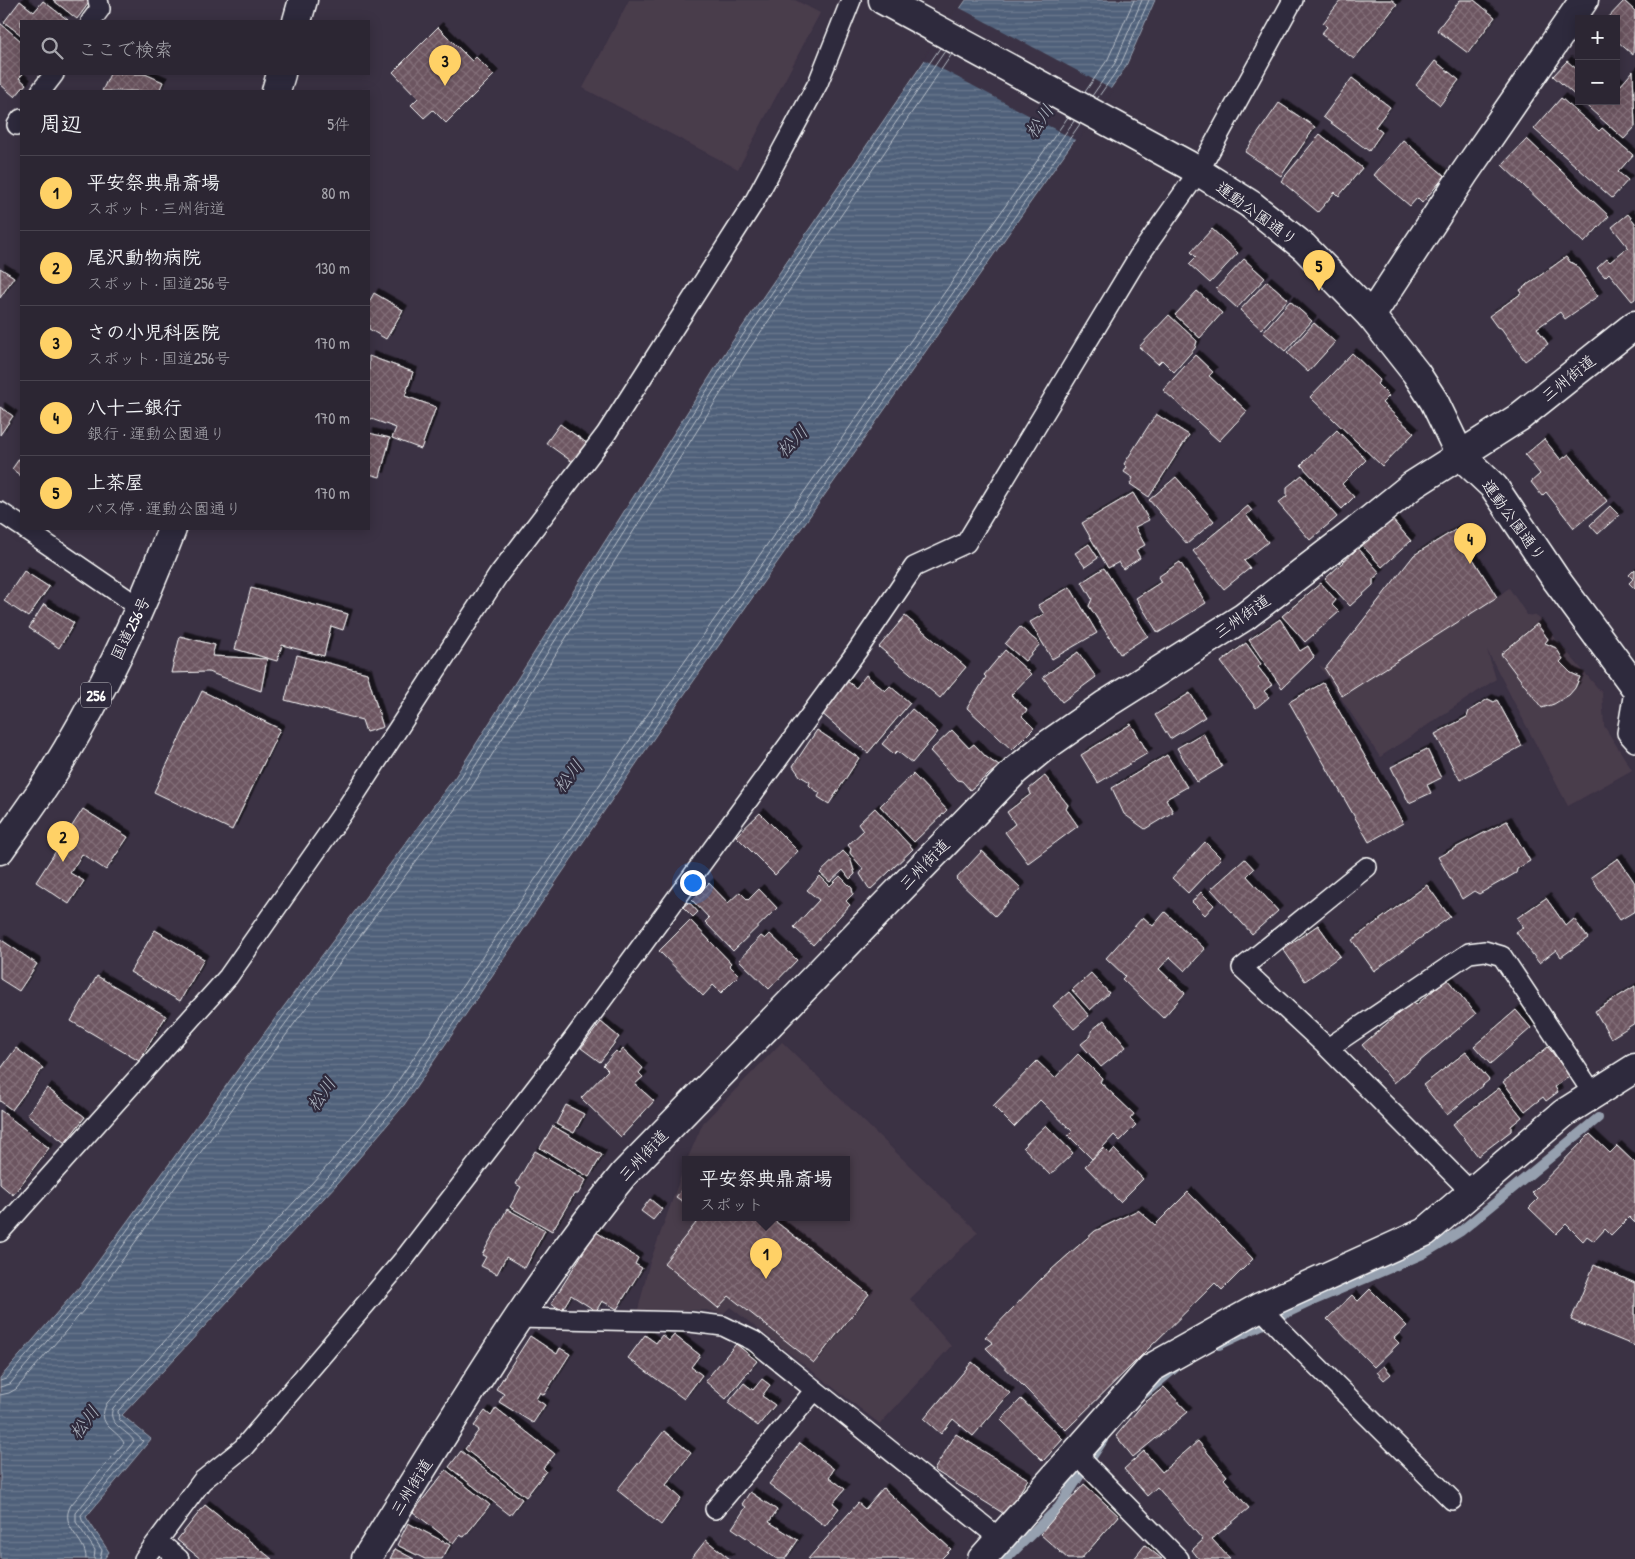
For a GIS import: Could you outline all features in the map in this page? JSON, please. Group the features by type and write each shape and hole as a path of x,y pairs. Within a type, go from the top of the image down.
{"main road":[{"path":"297,20 303,0"},
{"name":"運動公園通り","path":"883,0 1193,168 1250,204 1304,247 1371,316 1416,373 1434,401 1460,454 1494,487 1555,578 1635,686"},
{"path":"1371,316 1464,174 1584,0"},
{"path":"276,90 281,75"},
{"name":"三州街道","path":"366,1559 517,1318 596,1208 624,1174 1015,771 1043,748 1106,704 1244,617 1413,485 1518,418 1635,325"},
{"name":"国道256号","path":"0,850 48,780 104,681 152,580 172,530"},
{"path":"990,1549 1077,1455 1151,1368 1261,1308 1425,1232 1564,1113 1635,1068"}],"lane":[{"path":"92,20 100,9 98,0"},
{"path":"0,1232 228,977 347,807 499,574 606,434 753,204 818,83 851,0"},
{"path":"144,1559 202,1481 222,1462 243,1448 404,1259 583,1026 857,651 914,567 966,543 1293,0"},
{"path":"42,90 53,75"},
{"path":"0,512 20,525"},
{"path":"26,530 139,607"},
{"path":"1635,686 1627,733 1635,742"},
{"path":"1366,867 1242,968 1328,1048 1472,1193"},
{"path":"1328,1048 1469,953 1485,951 1502,956 1586,1082 1592,1096"},
{"path":"1261,1308 1452,1500"},
{"path":"517,1318 690,1322 723,1326 754,1341 815,1390 990,1549"},
{"path":"715,1509 815,1390"},
{"path":"1077,1455 1179,1559"},
{"path":"158,1541 179,1559"}],"shaded area":[{"path":"629,0 795,0 820,13 738,169 583,88"},
{"path":"1455,530 1497,597 1509,588 1527,615 1536,616 1602,693 1604,726 1632,770 1568,806 1487,650 1496,679 1380,757 1319,665 1325,668 1414,555"},
{"path":"782,1042 978,1232 910,1299 951,1346 880,1424 730,1307 723,1314 706,1310 638,1310 649,1265 682,1173 682,1221 850,1221 850,1156 689,1156 703,1123"}],"water":[{"name":"松川","path":"966,0 1155,0 1125,68 660,729 404,1105 337,1184 122,1415 151,1439 86,1517 109,1552 104,1559 0,1559 0,1378 81,1285 282,1009 455,777 730,345"}],"pier":[{"path":"958,7 1113,90 1077,141 923,59"}],"building":[{"path":"53,0 91,0 77,19"},
{"path":"1341,0 1392,0 1397,4 1354,59 1321,34 1327,27 1323,23"},
{"path":"1460,0 1474,0 1495,17 1468,53 1437,30"},
{"path":"20,1 34,12 43,1 68,20 20,20 20,34 4,22"},
{"path":"1624,1 1635,11 1633,55 1620,44 1620,15 1611,15"},
{"path":"0,23 20,40 20,75 22,75 19,78 26,84 15,97 0,84"},
{"path":"438,27 472,61 476,57 494,75 446,123 433,110 424,118 411,105 418,98 393,72"},
{"path":"1435,61 1459,80 1440,105 1416,85"},
{"path":"1567,61 1575,68 1575,95 1553,76"},
{"path":"1633,71 1635,127 1624,139 1586,105 1620,105 1621,85"},
{"path":"110,75 147,75 163,82 159,90 102,90"},
{"path":"1352,78 1390,107 1375,127 1382,132 1369,151 1323,117"},
{"path":"1561,98 1599,131 1602,128 1633,155 1618,172 1628,180 1612,198 1534,129"},
{"path":"1279,103 1315,127 1281,176 1245,152"},
{"path":"1320,134 1362,168 1339,196 1335,192 1318,212 1281,181"},
{"path":"1527,139 1609,216 1584,243 1502,165"},
{"path":"1403,140 1445,176 1422,203 1417,198 1410,206 1374,175"},
{"path":"1628,214 1635,223 1635,299 1632,301 1609,273 1605,277 1597,268 1607,259 1610,262 1628,247 1612,227"},
{"path":"1212,229 1238,253 1210,283 1189,264 1196,257 1191,252"},
{"path":"1566,257 1575,264 1598,296 1565,319 1560,312 1537,328 1548,344 1525,361 1501,328 1497,327 1489,316 1522,293 1520,290"},
{"path":"1244,259 1265,278 1237,308 1216,289"},
{"path":"0,268 14,277 0,298"},
{"path":"1267,281 1288,299 1261,329 1240,310"},
{"path":"1197,291 1222,313 1200,338 1175,315"},
{"path":"374,293 403,310 386,339 370,330 370,300"},
{"path":"1290,301 1312,321 1285,351 1263,332"},
{"path":"1169,315 1197,341 1195,348 1174,372 1162,360 1158,364 1139,347"},
{"path":"1314,323 1335,342 1308,372 1287,353"},
{"path":"1352,353 1380,380 1377,384 1389,396 1382,403 1414,433 1382,466 1310,397"},
{"path":"1195,355 1213,372 1209,376 1247,411 1219,441 1163,390"},
{"path":"370,356 413,372 405,396 436,407 421,449 392,438 396,428 370,418"},
{"path":"0,407 13,416 0,435"},
{"path":"1156,414 1189,435 1149,497 1130,484 1133,478 1124,472 1127,467 1124,464"},
{"path":"560,424 588,444 574,463 546,443"},
{"path":"1337,430 1366,460 1342,484 1354,497 1342,509 1301,465"},
{"path":"370,433 390,438 380,477 370,474"},
{"path":"1544,439 1561,460 1569,454 1607,501 1574,528 1546,492 1542,496 1531,482 1540,474 1525,455"},
{"path":"20,457 20,475 12,469"},
{"path":"1302,475 1337,517 1310,540 1278,503 1287,496 1287,487"},
{"path":"1176,477 1214,521 1187,544 1149,500"},
{"path":"1133,493 1149,520 1135,527 1145,545 1136,550 1140,558 1123,569 1119,562 1108,568 1082,523"},
{"path":"1248,506 1252,511 1246,515 1268,542 1244,561 1250,568 1224,589 1193,551"},
{"path":"1610,506 1619,515 1598,534 1590,525"},
{"path":"1390,517 1411,541 1382,567 1361,544"},
{"path":"1455,530 1497,597 1342,696 1325,669 1414,555"},
{"path":"1089,544 1098,558 1085,567 1075,553"},
{"path":"1358,548 1380,573 1373,579 1373,585 1350,606 1325,579"},
{"path":"1180,562 1206,603 1158,633 1136,598 1161,582 1158,577"},
{"path":"1104,568 1148,636 1120,654 1089,606 1092,599 1082,582"},
{"path":"1635,569 1635,589 1629,583 1633,579 1629,575"},
{"path":"24,571 49,587 28,617 4,601"},
{"path":"1321,583 1336,600 1332,605 1339,612 1305,642 1282,616"},
{"path":"1070,587 1097,633 1052,659 1030,622 1044,614 1038,605"},
{"path":"251,588 348,614 343,630 331,626 324,656 282,645 277,661 235,649"},
{"path":"44,604 74,623 59,648 29,628"},
{"path":"905,616 966,667 940,698 879,647"},
{"path":"1280,619 1300,651 1308,646 1314,657 1282,688 1249,640"},
{"path":"1537,624 1548,639 1545,643 1556,648 1563,659 1560,662 1571,673 1580,677 1569,695 1554,704 1542,708 1501,654"},
{"path":"1020,627 1040,644 1025,661 1005,644"},
{"path":"180,636 215,645 212,656 267,659 261,691 208,672 171,673"},
{"path":"1246,643 1261,664 1258,667 1272,685 1264,691 1269,697 1256,708 1221,662"},
{"path":"1005,650 1031,674 1011,695 1027,710 1022,716 1034,728 1012,750 967,708 986,677 984,675"},
{"path":"1078,652 1096,677 1062,702 1043,677"},
{"path":"297,655 367,673 383,727 366,732 362,720 285,700"},
{"path":"866,675 885,691 890,686 910,703 868,753 820,712 847,681 856,688"},
{"path":"1323,683 1403,823 1369,842 1289,702"},
{"path":"202,691 280,729 232,830 154,792"},
{"path":"1190,693 1205,717 1170,739 1155,715"},
{"path":"1488,699 1494,702 1497,700 1522,746 1460,780 1435,734 1467,717 1469,711"},
{"path":"912,709 938,732 912,763 897,751 894,754 882,744"},
{"path":"1131,724 1148,753 1098,783 1081,755"},
{"path":"817,730 859,758 829,804 818,797 820,793 809,785 810,782 800,776 793,766"},
{"path":"952,730 969,748 974,744 986,757 999,766 970,790 962,781 957,780 930,751"},
{"path":"1203,733 1222,767 1197,782 1177,748"},
{"path":"1427,749 1441,778 1427,785 1431,793 1409,803 1391,767"},
{"path":"1167,755 1187,787 1166,799 1173,812 1145,829 1124,814 1112,788"},
{"path":"913,774 947,810 914,842 880,806"},
{"path":"1045,776 1068,805 1066,809 1078,826 1028,863 1005,832 1015,824 1007,812 1031,794 1029,789"},
{"path":"875,808 913,849 870,890 860,874 863,869 850,853 851,849 848,845 863,831 858,824"},
{"path":"83,809 128,837 106,870 82,854 70,873 84,881 69,904 36,882"},
{"path":"760,813 798,851 775,875 736,836"},
{"path":"1507,821 1530,861 1517,869 1516,873 1479,894 1474,891 1462,899 1438,857"},
{"path":"1205,842 1221,858 1188,893 1172,878"},
{"path":"843,851 850,858 855,874 850,879 843,870 830,882 820,873"},
{"path":"982,851 1021,888 995,916 956,879"},
{"path":"1618,858 1635,883 1635,911 1620,920 1591,877"},
{"path":"1245,859 1254,869 1247,876 1278,911 1252,934 1211,889"},
{"path":"820,876 830,886 840,876 852,888 853,894 846,901 850,905 813,945 794,927 819,900 807,890"},
{"path":"709,883 728,903 740,892 748,900 759,889 777,908 733,951 705,922 709,918 692,900"},
{"path":"1427,885 1450,917 1374,971 1352,940"},
{"path":"1201,892 1214,905 1205,915 1192,902"},
{"path":"1546,898 1566,926 1574,919 1588,938 1561,957 1556,950 1539,963 1516,932 1523,927 1517,918"},
{"path":"689,902 698,912 693,917 683,907"},
{"path":"1165,912 1205,949 1185,971 1170,957 1159,969 1185,993 1163,1018 1122,979 1125,976 1106,958 1143,917 1153,926"},
{"path":"690,920 731,963 729,965 739,975 721,993 713,985 703,996 659,951"},
{"path":"1318,925 1340,956 1305,981 1283,949"},
{"path":"155,930 204,959 180,1001 130,972"},
{"path":"770,934 797,960 769,989 739,960 761,936 765,939"},
{"path":"0,939 37,964 19,991 0,979"},
{"path":"1091,973 1109,993 1090,1010 1072,990"},
{"path":"97,976 166,1016 139,1061 71,1021"},
{"path":"1447,979 1476,1014 1394,1083 1362,1045 1413,1001 1416,1005"},
{"path":"1635,986 1635,1023 1611,1038 1595,1011"},
{"path":"1069,992 1089,1016 1074,1029 1053,1006"},
{"path":"1516,1010 1531,1028 1490,1064 1474,1046"},
{"path":"1104,1020 1126,1047 1101,1067 1081,1044 1091,1036 1091,1031"},
{"path":"601,1022 619,1037 600,1062 581,1048"},
{"path":"1548,1047 1570,1076 1555,1087 1558,1092 1546,1101 1543,1097 1525,1111 1503,1082"},
{"path":"16,1048 43,1068 12,1110 0,1101 0,1070"},
{"path":"623,1049 643,1068 639,1073 643,1077 635,1084 654,1101 621,1137 581,1098 608,1070 603,1065 616,1051 619,1054"},
{"path":"1466,1052 1489,1080 1447,1115 1423,1085"},
{"path":"1078,1054 1102,1078 1100,1082 1134,1114 1130,1119 1136,1125 1120,1141 1114,1135 1092,1159 1068,1135 1072,1131 1040,1100 1014,1127 993,1106 1037,1061 1055,1078"},
{"path":"47,1088 85,1117 65,1143 27,1114"},
{"path":"1499,1088 1522,1117 1511,1126 1511,1131 1478,1156 1453,1124"},
{"path":"566,1105 584,1114 574,1133 556,1124"},
{"path":"0,1110 49,1148 13,1195 0,1184"},
{"path":"1046,1125 1073,1153 1050,1175 1023,1147"},
{"path":"553,1126 602,1155 589,1177 540,1148"},
{"path":"1590,1134 1610,1153 1617,1146 1635,1163 1635,1223 1629,1217 1611,1235 1605,1229 1594,1241 1587,1236 1583,1241 1566,1224 1556,1234 1529,1208 1538,1199 1532,1193"},
{"path":"1104,1148 1110,1154 1114,1149 1143,1179 1120,1202 1085,1166"},
{"path":"535,1151 586,1180 578,1194 574,1194 552,1231 510,1207 521,1187 516,1184"},
{"path":"682,1189 682,1201 676,1197"},
{"path":"1188,1192 1253,1259 1222,1290 1215,1283 1066,1430 986,1348 993,1343 985,1337 1042,1278 1095,1231 1138,1210 1155,1225"},
{"path":"650,1199 662,1209 653,1220 641,1211"},
{"path":"507,1209 545,1230 525,1268 506,1257 497,1274 481,1266 486,1257 482,1255"},
{"path":"698,1221 775,1221 869,1294 814,1363 729,1296 718,1308 664,1263"},
{"path":"596,1232 638,1258 635,1264 642,1268 617,1309 602,1301 596,1311 571,1295 562,1310 551,1304"},
{"path":"1594,1265 1635,1283 1635,1346 1571,1320"},
{"path":"1370,1289 1407,1326 1394,1338 1399,1343 1374,1367 1327,1319 1352,1295 1358,1301"},
{"path":"645,1335 656,1343 662,1335 669,1341 674,1335 700,1355 691,1367 702,1375 684,1399 628,1358"},
{"path":"530,1336 557,1354 560,1348 570,1354 544,1395 540,1392 536,1399 545,1405 533,1423 499,1402 504,1394 496,1389"},
{"path":"736,1344 757,1361 726,1399 705,1381"},
{"path":"972,1362 1010,1393 973,1436 953,1419 941,1434 924,1419"},
{"path":"1384,1366 1391,1374 1384,1380 1377,1372"},
{"path":"762,1379 770,1385 762,1396 775,1405 758,1426 728,1403 744,1383 753,1390"},
{"path":"1164,1387 1188,1412 1133,1457 1116,1436 1142,1405"},
{"path":"1021,1399 1063,1439 1043,1461 1001,1420"},
{"path":"496,1408 555,1454 543,1468 546,1471 526,1497 465,1449 479,1430 474,1426 485,1411 491,1416"},
{"path":"664,1431 691,1453 666,1485 681,1498 661,1525 617,1490"},
{"path":"956,1434 1028,1479 1006,1515 934,1470"},
{"path":"1198,1441 1227,1476 1224,1479 1249,1508 1212,1539 1230,1559 1199,1559 1192,1550 1203,1540 1157,1487 1147,1496 1124,1469 1144,1451 1162,1472"},
{"path":"800,1443 834,1469 829,1477 845,1489 833,1503 839,1508 825,1526 769,1484"},
{"path":"461,1451 522,1499 510,1515 449,1467"},
{"path":"446,1470 490,1505 464,1537 459,1535 453,1543 413,1512"},
{"path":"1084,1484 1119,1516 1081,1559 1068,1559 1040,1534"},
{"path":"883,1488 951,1549 941,1559 808,1559 858,1503 865,1509"},
{"path":"750,1492 777,1510 769,1522 798,1540 785,1559 777,1559 732,1528 746,1507 742,1504"},
{"path":"205,1505 272,1559 201,1559 177,1540"},
{"path":"408,1523 450,1545 442,1559 425,1559 397,1545"},
{"path":"706,1540 730,1559 691,1559"},
{"path":"1145,1545 1162,1559 1134,1559"},
{"path":"395,1549 414,1559 390,1559"}],"waterway":[{"path":"1219,1345 1310,1302 1423,1254 1461,1231 1598,1118"},
{"path":"1144,1394 1175,1368"},
{"path":"1006,1559 1059,1507 1103,1440"}],"place":[{"name":"さの小児科医院","path":"445,86"},
{"name":"上茶屋","path":"1319,291"},
{"name":"八十二銀行","path":"1470,564"},
{"name":"尾沢動物病院","path":"63,862"},
{"name":"平安祭典鼎斎場","path":"766,1279"}]}
